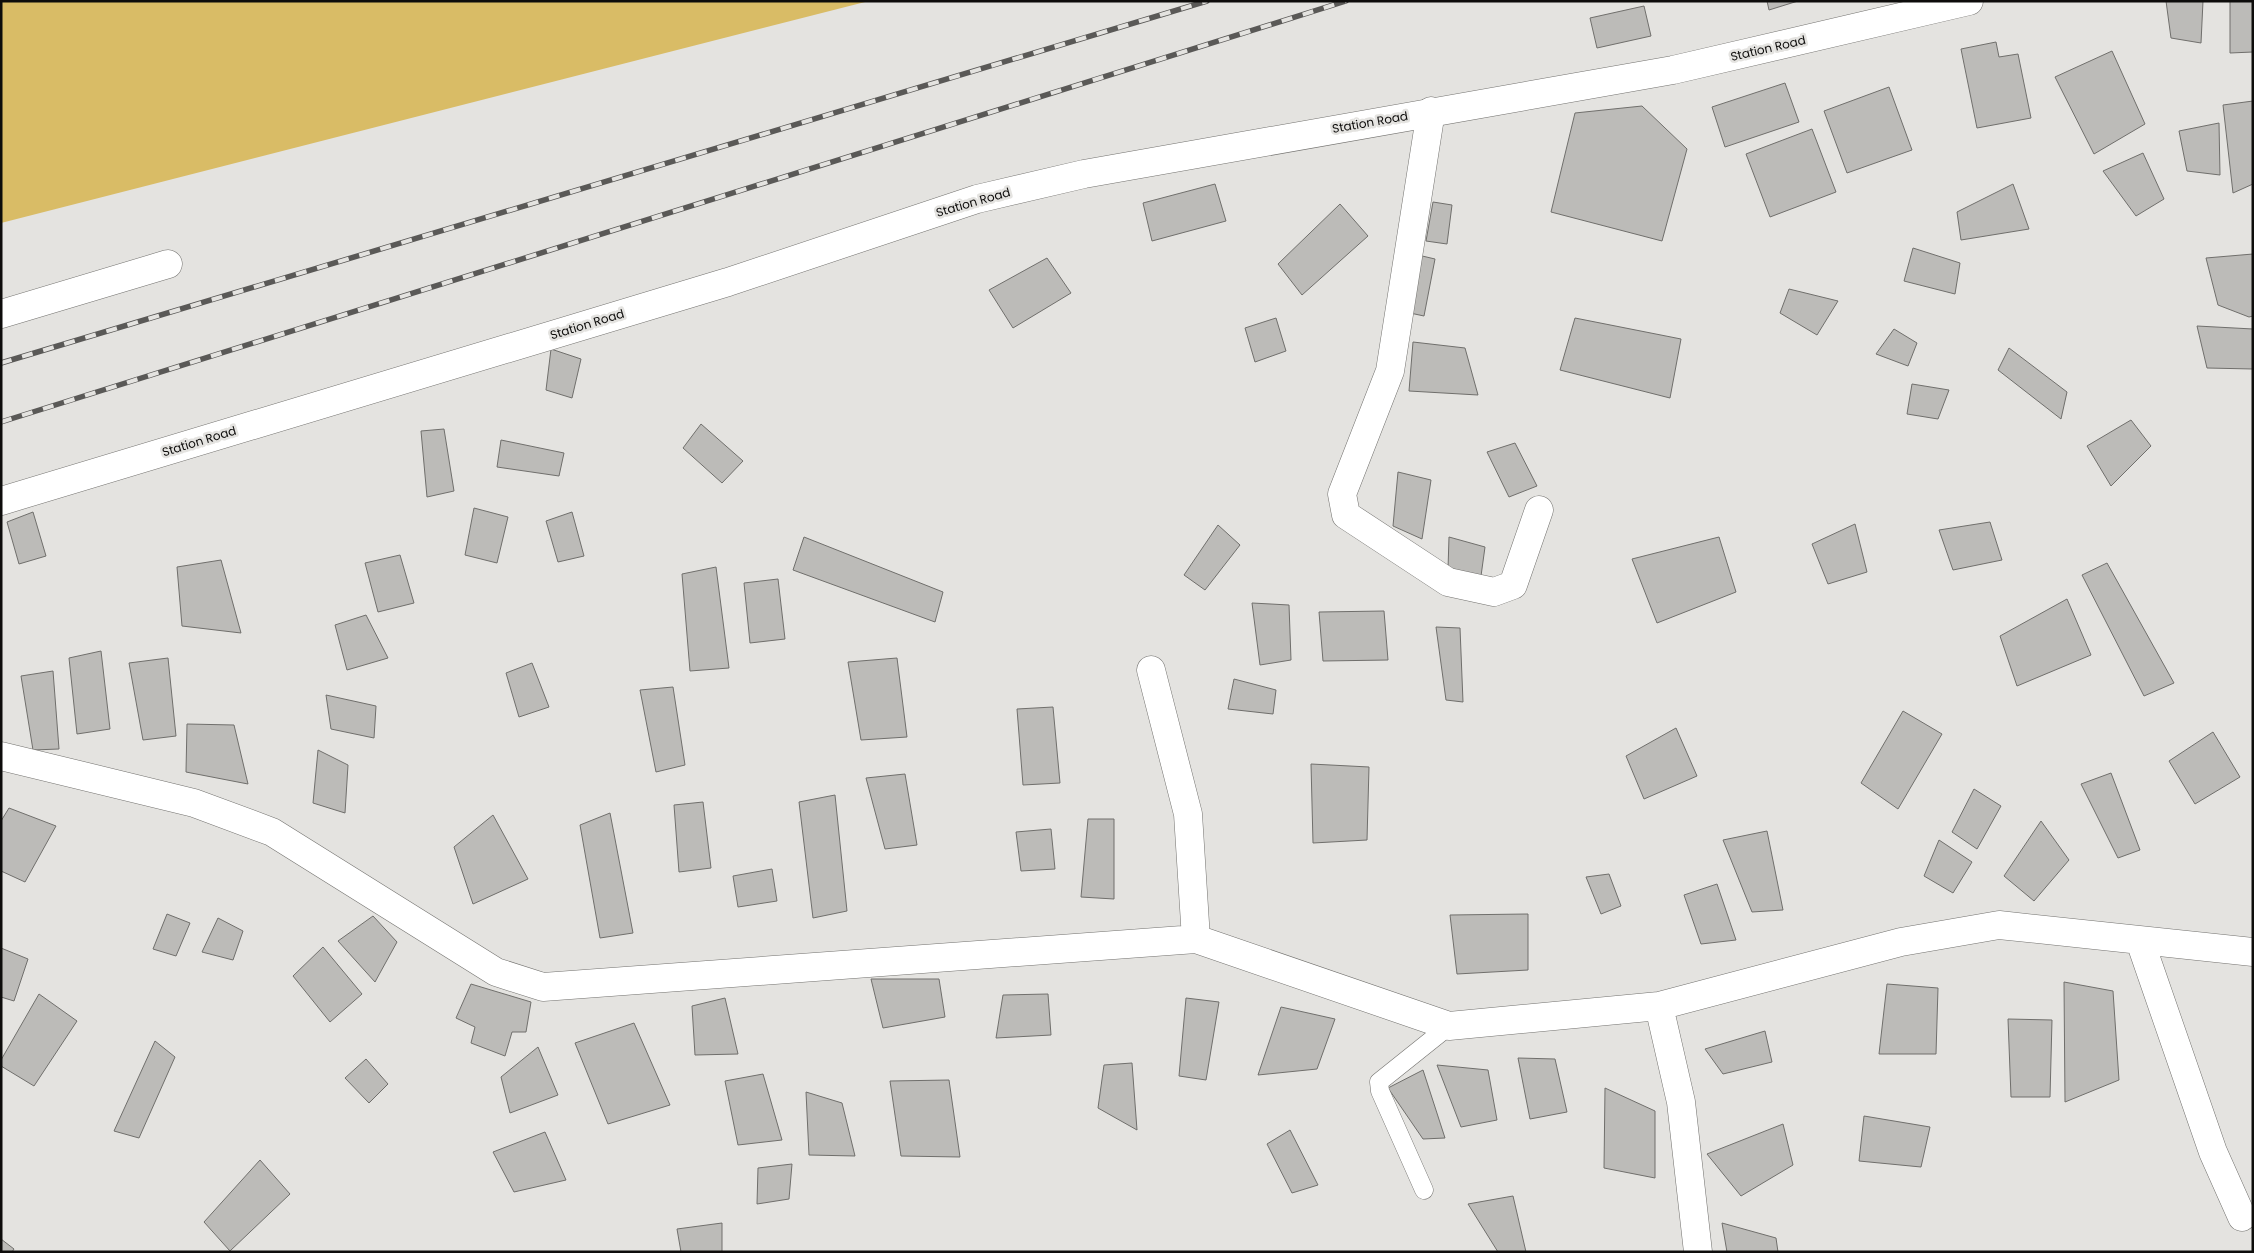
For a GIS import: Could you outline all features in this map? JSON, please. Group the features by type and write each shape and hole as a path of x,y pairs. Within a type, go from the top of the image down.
{"street":[{"name":"Station Road","path":"1,501 728,282 977,199 1084,174 1431,111 1673,70 1969,1"},
{"path":"1431,111 1390,371 1342,494 1346,515 1448,582 1494,592 1513,585 1538,510"},
{"path":"1,314 168,264"},
{"path":"1151,670 1188,814 1196,939"},
{"path":"1,756 194,803 272,832 496,972 543,988 1196,939 1449,1026 1659,1006 1901,942 1999,925 2253,952"},
{"path":"2140,941 2213,1152 2242,1217"},
{"path":"1659,1006 1681,1102 1698,1252"}],"lane":[{"path":"1424,1190 1380,1091 1379,1082 1449,1026"}],"shaded area":[{"path":"1,1 869,1 1,223"}],"building":[{"path":"1767,1 1798,1 1769,10"},
{"path":"2166,1 2203,1 2201,43 2171,38"},
{"path":"2230,1 2253,1 2253,52 2230,53"},
{"path":"1644,6 1651,36 1597,48 1590,18"},
{"path":"1996,42 1999,57 2018,54 2031,118 1977,128 1961,49"},
{"path":"2112,51 2145,124 2094,154 2055,77"},
{"path":"1785,83 1799,122 1725,147 1712,107"},
{"path":"1889,87 1912,150 1847,173 1824,111"},
{"path":"2253,101 2253,184 2233,193 2223,105"},
{"path":"1642,106 1687,149 1662,241 1551,212 1575,113"},
{"path":"2219,123 2220,175 2187,171 2179,131"},
{"path":"1812,129 1836,192 1770,217 1746,154"},
{"path":"2143,153 2164,199 2136,216 2103,171"},
{"path":"1215,184 1226,221 1152,241 1143,203"},
{"path":"2013,184 2029,229 1961,240 1957,212"},
{"path":"1433,202 1452,205 1447,244 1426,241"},
{"path":"1340,204 1368,236 1302,295 1278,264"},
{"path":"1913,248 1960,263 1955,294 1904,281"},
{"path":"2253,254 2253,316 2249,317 2218,305 2206,258"},
{"path":"1418,255 1435,259 1424,316 1410,313"},
{"path":"1047,258 1071,293 1013,328 989,290"},
{"path":"1789,289 1838,301 1817,335 1780,313"},
{"path":"1276,318 1286,351 1255,362 1245,328"},
{"path":"1575,318 1681,339 1670,398 1560,370"},
{"path":"2197,326 2253,329 2253,369 2207,368"},
{"path":"1894,329 1917,343 1908,366 1876,354"},
{"path":"1413,342 1465,348 1478,395 1409,391"},
{"path":"2009,348 2067,392 2061,419 1998,370"},
{"path":"551,349 581,359 572,398 546,390"},
{"path":"1912,384 1949,390 1938,419 1907,414"},
{"path":"2131,420 2151,446 2111,486 2087,446"},
{"path":"701,424 743,461 722,483 683,448"},
{"path":"444,429 454,491 427,497 421,431"},
{"path":"501,440 564,453 559,476 497,467"},
{"path":"1515,443 1537,486 1509,497 1487,452"},
{"path":"1398,472 1431,480 1422,539 1393,526"},
{"path":"474,508 508,517 497,563 465,555"},
{"path":"33,512 46,556 19,564 7,522"},
{"path":"572,512 584,556 558,562 546,521"},
{"path":"1990,522 2002,560 1953,570 1939,530"},
{"path":"1855,524 1867,572 1828,584 1812,544"},
{"path":"1218,525 1240,545 1205,590 1184,575"},
{"path":"804,537 943,592 935,622 793,570"},
{"path":"1449,537 1485,547 1481,576 1448,569"},
{"path":"1719,537 1736,592 1657,623 1632,559"},
{"path":"400,555 414,603 378,612 365,563"},
{"path":"221,560 241,633 182,626 177,567"},
{"path":"2107,563 2174,683 2144,696 2082,575"},
{"path":"716,567 729,668 690,671 682,574"},
{"path":"778,579 785,639 750,643 744,583"},
{"path":"2067,599 2091,655 2017,686 2000,636"},
{"path":"1252,603 1289,605 1291,660 1260,665"},
{"path":"1384,611 1388,660 1323,661 1319,612"},
{"path":"366,615 388,658 347,670 335,625"},
{"path":"1436,627 1460,628 1463,702 1446,700"},
{"path":"101,651 110,729 77,734 69,658"},
{"path":"168,658 176,736 143,740 129,663"},
{"path":"897,658 907,737 861,740 848,662"},
{"path":"532,663 549,707 519,717 506,673"},
{"path":"53,671 59,749 33,750 21,676"},
{"path":"1234,679 1276,690 1273,714 1228,709"},
{"path":"673,687 685,765 656,772 640,690"},
{"path":"326,695 376,706 374,738 331,729"},
{"path":"1053,707 1060,783 1023,785 1017,709"},
{"path":"1903,711 1942,734 1898,809 1861,783"},
{"path":"187,724 234,725 248,784 186,772"},
{"path":"1676,728 1697,776 1644,799 1626,756"},
{"path":"2213,732 2240,777 2195,804 2169,761"},
{"path":"318,750 348,765 345,813 313,803"},
{"path":"1311,764 1369,767 1367,840 1313,843"},
{"path":"2111,773 2140,850 2118,858 2081,784"},
{"path":"905,774 917,845 885,849 866,778"},
{"path":"1974,789 2001,806 1977,849 1952,832"},
{"path":"835,795 847,911 813,918 799,802"},
{"path":"703,802 711,868 679,872 674,805"},
{"path":"9,808 56,826 25,882 1,871 1,821"},
{"path":"610,813 633,933 600,938 580,825"},
{"path":"493,815 528,879 473,904 454,847"},
{"path":"1088,819 1114,819 1114,899 1081,897"},
{"path":"2041,821 2069,860 2034,901 2004,876"},
{"path":"1051,829 1055,869 1021,871 1016,832"},
{"path":"1767,831 1783,910 1752,912 1723,840"},
{"path":"1939,840 1972,862 1953,893 1924,876"},
{"path":"772,869 777,901 738,907 733,876"},
{"path":"1609,874 1621,906 1601,914 1586,877"},
{"path":"1717,884 1736,940 1701,944 1684,895"},
{"path":"167,914 190,923 176,956 153,949"},
{"path":"1528,914 1528,970 1457,974 1450,915"},
{"path":"373,916 397,942 375,982 338,941"},
{"path":"218,918 243,931 233,960 202,952"},
{"path":"323,947 362,994 330,1022 293,976"},
{"path":"1,948 28,959 14,1001 1,997"},
{"path":"871,979 939,979 945,1017 883,1028"},
{"path":"2064,982 2113,991 2119,1080 2065,1102"},
{"path":"471,984 531,1002 526,1032 512,1032 505,1056 471,1043 475,1027 456,1018"},
{"path":"1887,984 1938,988 1936,1054 1879,1054"},
{"path":"39,994 77,1021 34,1086 1,1066 1,1060"},
{"path":"1048,994 1051,1035 996,1038 1003,995"},
{"path":"725,998 738,1054 695,1055 692,1006"},
{"path":"1186,998 1219,1002 1206,1080 1179,1076"},
{"path":"1281,1007 1335,1019 1317,1069 1258,1075"},
{"path":"2008,1019 2052,1020 2050,1097 2011,1097"},
{"path":"634,1023 670,1105 608,1124 575,1043"},
{"path":"1765,1031 1772,1062 1723,1074 1705,1049"},
{"path":"155,1041 175,1057 139,1138 114,1131"},
{"path":"538,1047 558,1095 510,1113 501,1077"},
{"path":"1518,1058 1555,1059 1567,1112 1530,1119"},
{"path":"366,1059 388,1084 369,1103 345,1078"},
{"path":"1132,1063 1137,1130 1098,1108 1104,1065"},
{"path":"1437,1065 1488,1070 1497,1120 1461,1127"},
{"path":"1423,1070 1445,1138 1423,1139 1388,1088"},
{"path":"763,1074 782,1140 738,1145 725,1081"},
{"path":"949,1080 960,1157 901,1156 890,1081"},
{"path":"1605,1088 1655,1111 1655,1178 1604,1168"},
{"path":"806,1092 842,1103 855,1156 809,1155"},
{"path":"1864,1116 1930,1127 1921,1167 1859,1161"},
{"path":"1783,1124 1793,1165 1741,1196 1707,1154"},
{"path":"1290,1130 1318,1185 1292,1193 1267,1144"},
{"path":"545,1132 566,1180 514,1192 493,1152"},
{"path":"260,1160 290,1194 230,1251 204,1222"},
{"path":"792,1164 789,1199 757,1204 758,1168"},
{"path":"1513,1196 1526,1252 1498,1252 1468,1204"},
{"path":"722,1223 722,1252 681,1252 677,1229"},
{"path":"1722,1223 1776,1238 1778,1252 1727,1252"},
{"path":"1,1239 14,1249 12,1252 1,1252"}],"railway":[{"path":"1,363 1207,1"},
{"path":"1,422 1346,1"}]}
